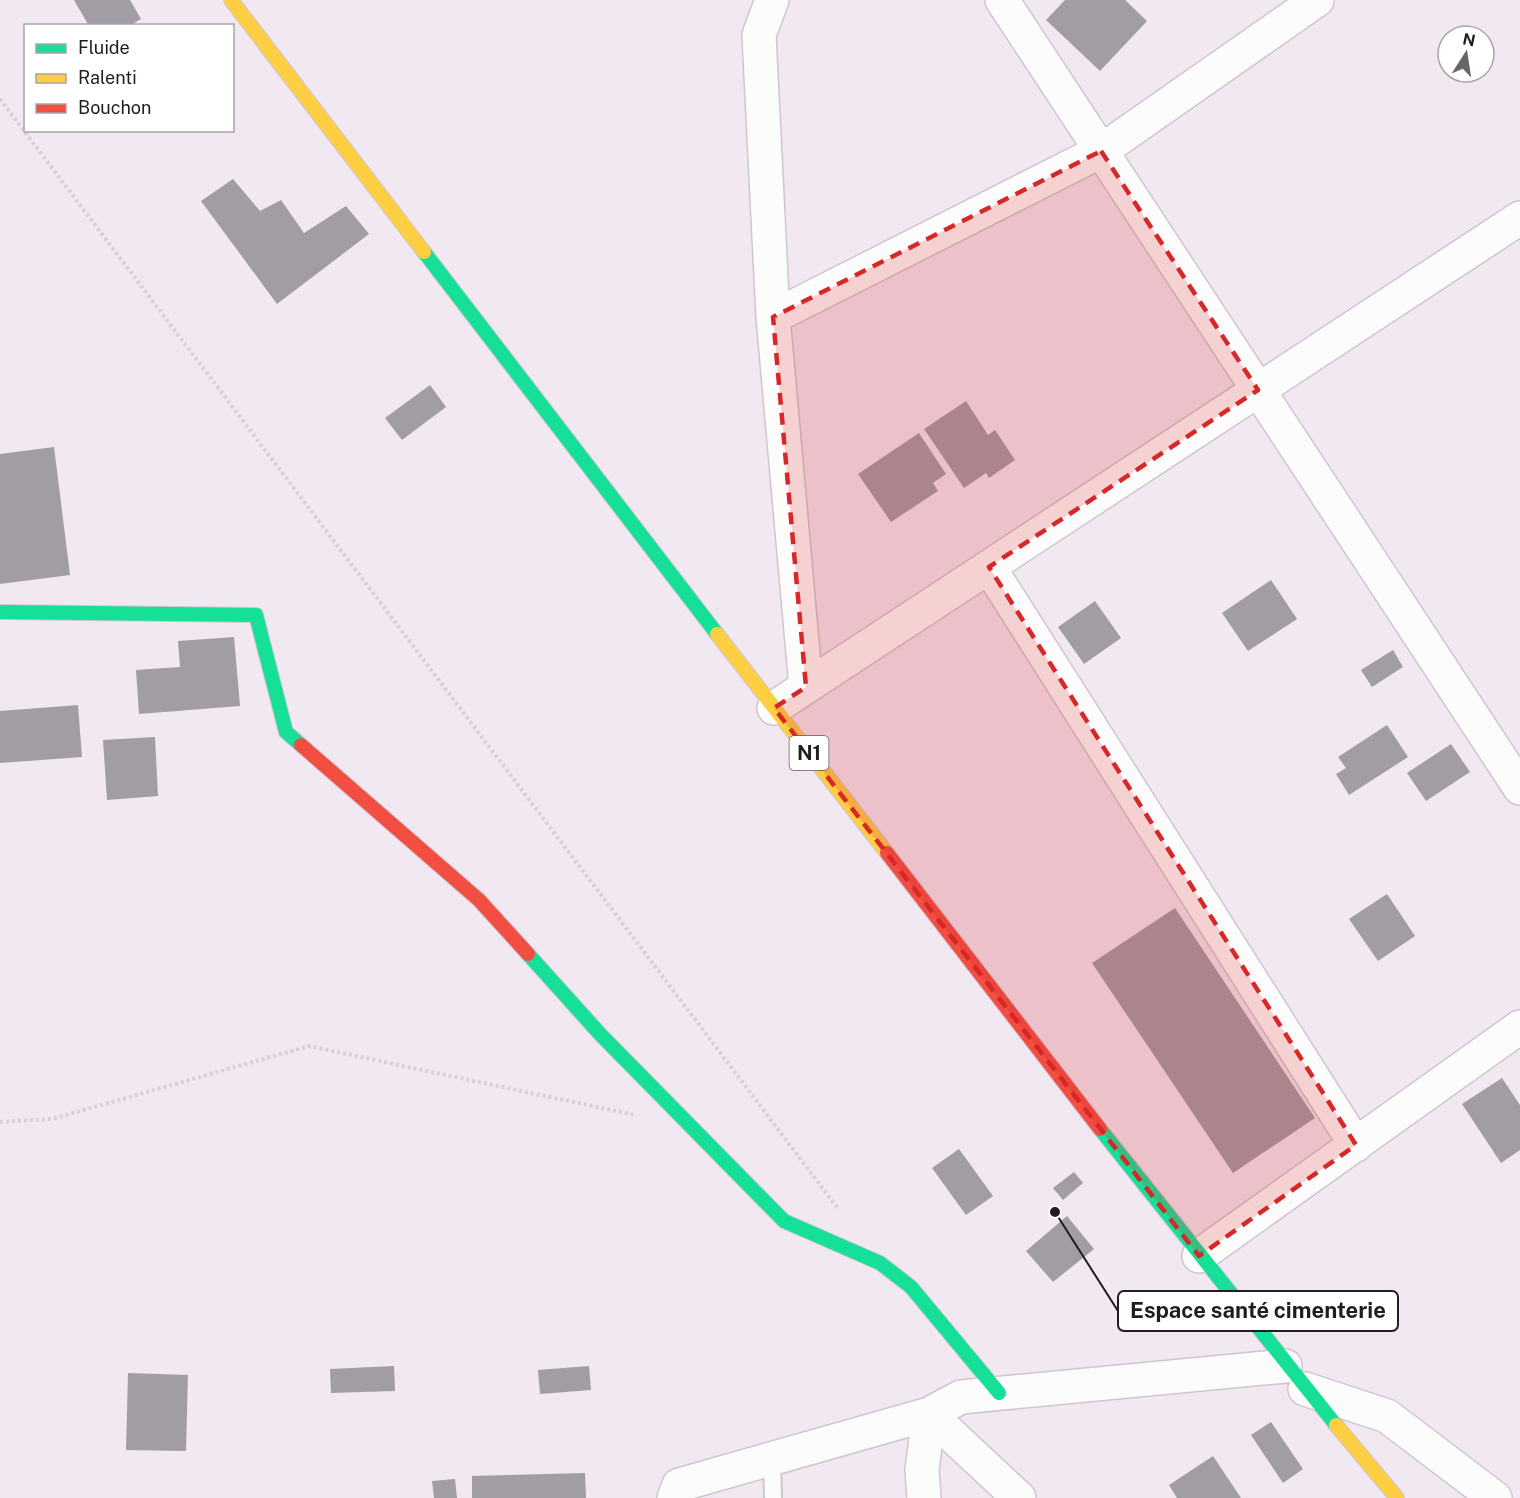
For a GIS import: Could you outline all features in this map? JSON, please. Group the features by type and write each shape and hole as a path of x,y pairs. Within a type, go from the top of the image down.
{"main road":[{"name":"N1","path":"231,0 774,708 1199,1256 1295,1377 1397,1498"},
{"path":"0,612 256,615 286,732 479,900 600,1034 784,1221 880,1263 911,1287 999,1393"}],"street":[{"path":"772,0 759,35 773,317 807,687"},
{"path":"1002,0 1520,788"},
{"path":"773,317 1101,151 1317,0"},
{"path":"774,708 1520,218"},
{"path":"989,567 1356,1145"},
{"path":"1199,1256 1520,1027"},
{"path":"674,1498 679,1485 929,1414 961,1396 1295,1377 1387,1416 1495,1498"},
{"path":"924,1498 922,1470 929,1414"},
{"path":"929,1414 1019,1498"}],"lane":[{"path":"772,1459 774,1498"}],"path":[{"path":"0,99 24,131"},
{"path":"25,132 844,1215"},
{"path":"0,1122 52,1119 309,1046 645,1117"}],"highlighted area":[{"path":"1101,151 1258,390 989,567 1356,1145 1199,1256 774,708 806,687 773,317"}],"building":[{"path":"74,0 130,0 141,19 132,24 88,24"},
{"path":"1065,0 1125,0 1147,21 1100,71 1046,20"},
{"path":"233,179 260,211 281,200 304,233 346,206 369,234 277,304 201,201"},
{"path":"430,385 446,407 402,440 385,418"},
{"path":"966,401 988,435 995,430 1015,460 989,478 986,473 964,488 924,429"},
{"path":"919,433 946,474 933,483 938,491 891,522 858,474"},
{"path":"54,447 70,575 0,584 0,454"},
{"path":"1271,580 1297,619 1248,651 1222,613"},
{"path":"1095,601 1121,638 1084,664 1058,627"},
{"path":"234,637 240,706 139,714 136,670 180,667 178,641"},
{"path":"1393,650 1403,667 1372,687 1361,670"},
{"path":"78,705 82,757 0,763 0,711"},
{"path":"1387,725 1408,757 1349,795 1336,774 1346,768 1338,757"},
{"path":"155,737 158,796 107,800 103,740"},
{"path":"1451,744 1470,772 1426,801 1407,773"},
{"path":"1387,894 1415,936 1378,961 1349,919"},
{"path":"1175,908 1315,1118 1233,1173 1092,963"},
{"path":"1502,1078 1520,1105 1520,1150 1501,1163 1462,1104"},
{"path":"959,1149 993,1196 966,1215 932,1168"},
{"path":"1074,1172 1083,1183 1063,1200 1053,1188"},
{"path":"1067,1216 1094,1249 1053,1282 1026,1251"},
{"path":"394,1366 395,1391 331,1393 330,1369"},
{"path":"589,1366 591,1390 540,1394 538,1370"},
{"path":"128,1373 188,1375 186,1451 126,1450"},
{"path":"1271,1422 1303,1469 1283,1483 1251,1435"},
{"path":"1213,1456 1241,1498 1177,1498 1169,1485"},
{"path":"585,1473 586,1498 472,1498 472,1476"},
{"path":"455,1479 457,1498 434,1498 432,1481"}],"traffic: fast":[{"path":"424,252 717,634"},
{"path":"0,612 256,615 286,732 301,745"},
{"path":"528,954 600,1034 784,1221 880,1263 911,1287 999,1393"},
{"path":"1100,1129 1336,1425"}],"traffic: slow":[{"path":"231,0 424,252"},
{"path":"717,634 887,853"},
{"path":"1336,1425 1397,1498"}],"traffic: jam":[{"path":"301,745 479,900 528,954"},
{"path":"887,853 1100,1129"}],"place":[{"name":"Espace santé cimenterie","path":"1055,1212"}]}
